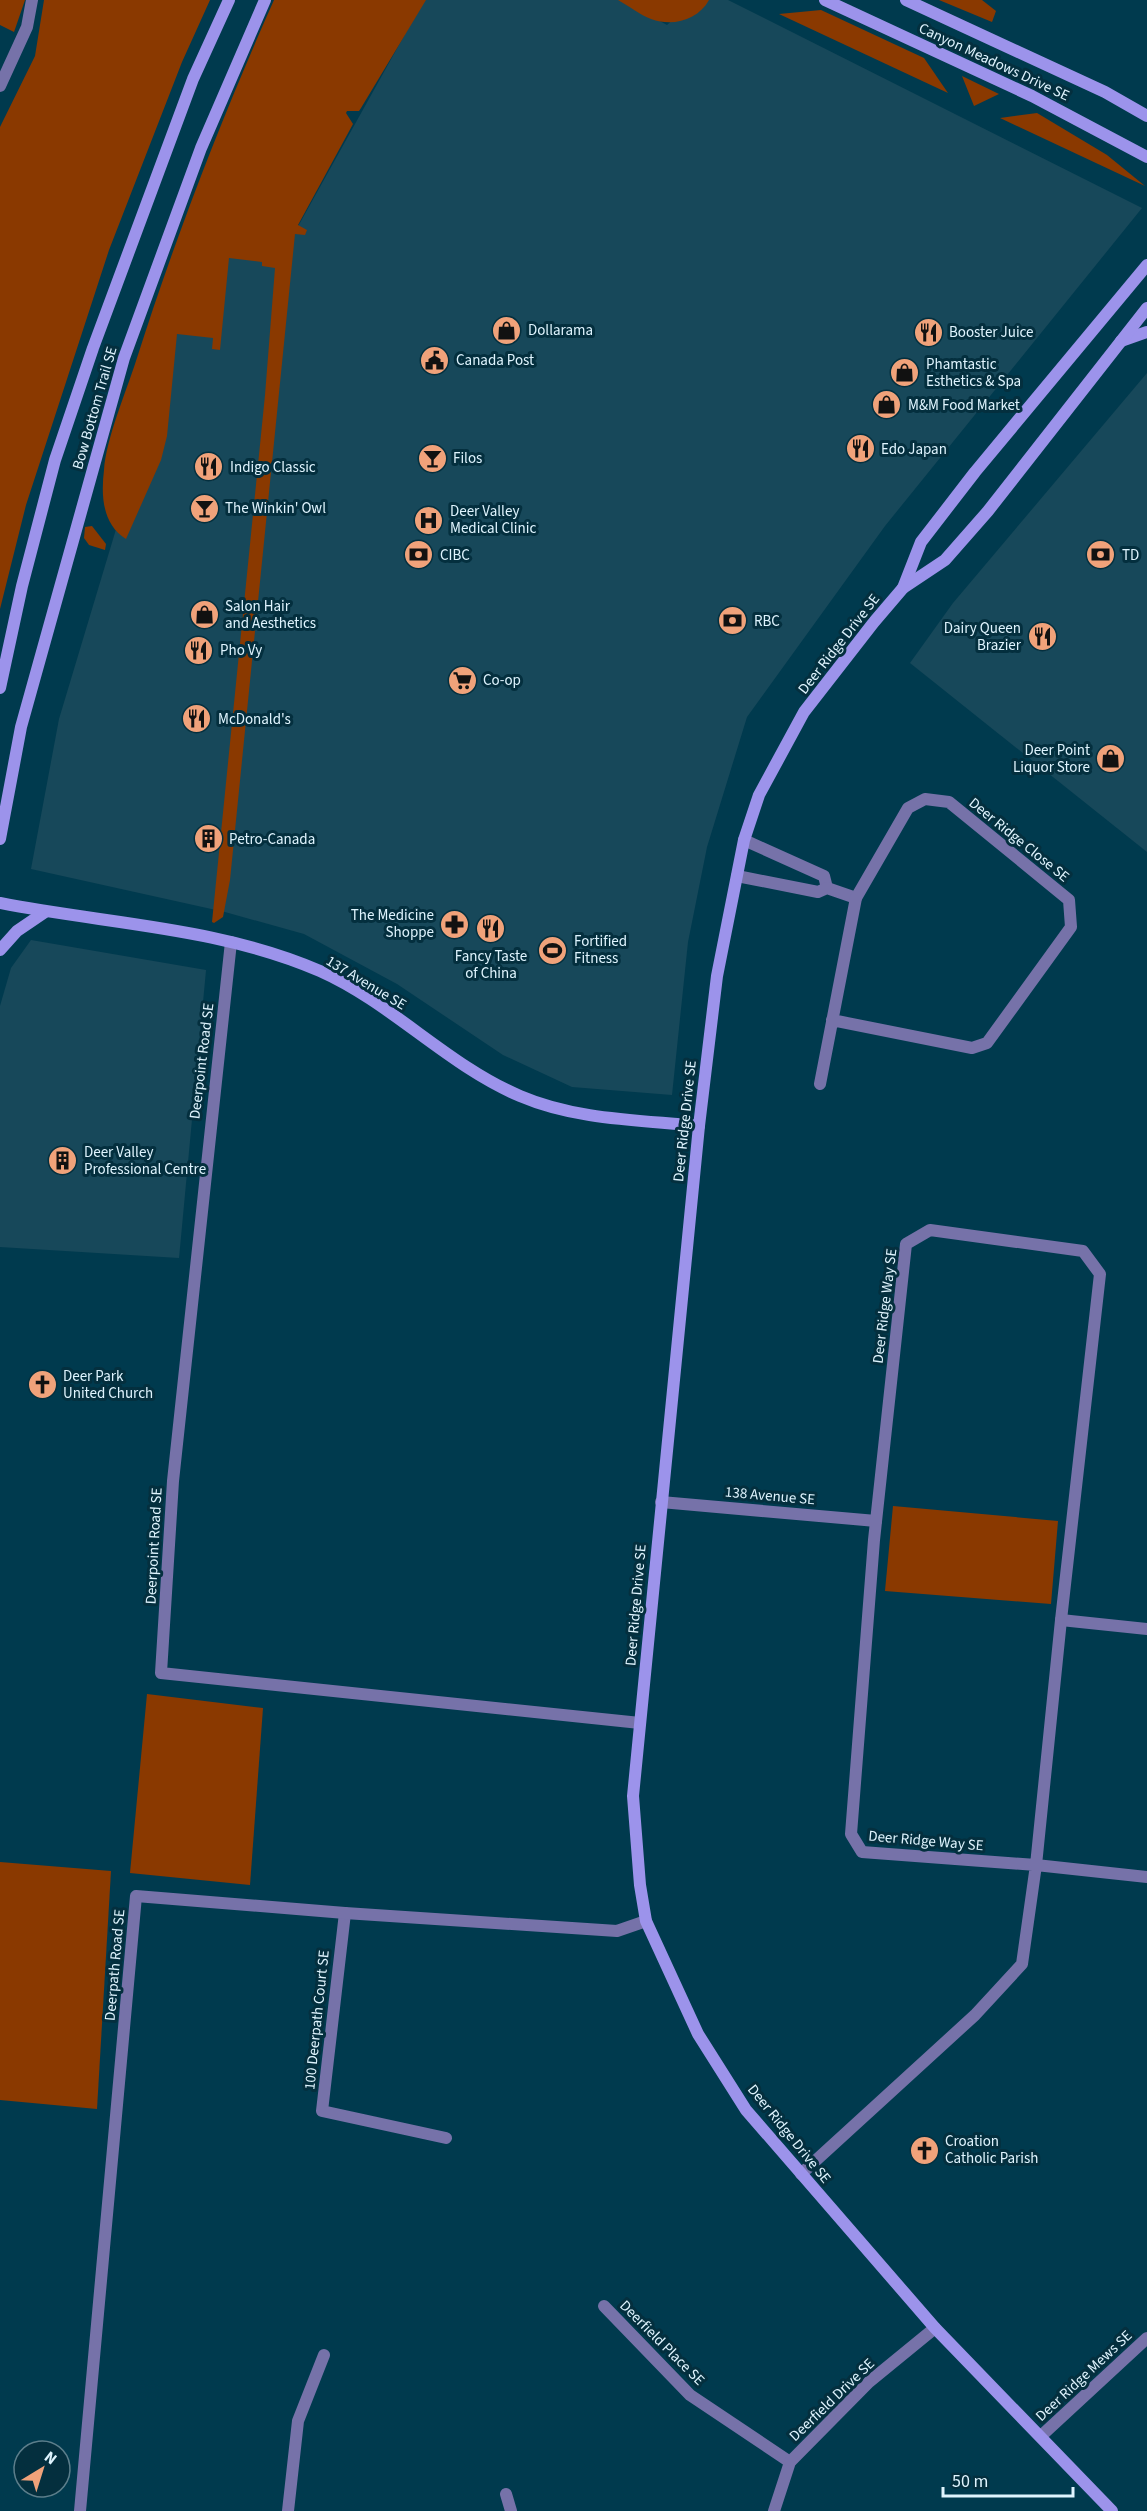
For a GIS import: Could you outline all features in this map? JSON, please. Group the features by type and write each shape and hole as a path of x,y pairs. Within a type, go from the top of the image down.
{"street":[{"path":"0,86 27,27 32,0"},
{"name":"Bow Bottom Trail SE","path":"0,688 22,586 55,460 93,348 194,79 229,0"},
{"name":"Bow Bottom Trail SE","path":"0,839 21,727 124,358 201,148 265,0"},
{"name":"Canyon Meadows Drive SE","path":"825,0 1032,96 1143,154"},
{"name":"Canyon Meadows Drive SE","path":"906,0 1105,92 1147,116"},
{"path":"1143,154 1147,162"},
{"name":"Deer Ridge Drive SE","path":"1112,2511 935,2328 746,2110 698,2034 646,1921 640,1885 633,1796 699,1126 717,976 744,840 759,795 804,712 903,588 921,542 983,463 1147,265"},
{"name":"Deer Ridge Drive SE","path":"903,588 945,560 952,552 1042,444 1147,308"},
{"path":"1121,341 1147,332"},
{"name":"Deer Ridge Close SE","path":"820,1084 832,1020 856,898 908,808 925,799 949,802 1069,900 1071,927 987,1043 972,1048 832,1020"},
{"path":"744,840 824,876 827,888"},
{"path":"737,876 818,892 827,888 856,898"},
{"name":"137 Avenue SE","path":"0,903 45,912 165,929 231,942 287,958 322,972 369,999 463,1064 520,1096 578,1114 699,1126"},
{"path":"0,950 16,931 45,912"},
{"name":"Deerpoint Road SE","path":"231,942 174,1469 161,1673 640,1723"},
{"name":"Deer Ridge Way SE","path":"801,2174 975,2015 1022,1964 1036,1865 1100,1274 1083,1251 930,1230 906,1244 876,1521 851,1834 862,1852 1036,1865"},
{"name":"138 Avenue SE","path":"661,1502 876,1521"},
{"path":"1061,1620 1147,1629"},
{"path":"1036,1865 1147,1878"},
{"name":"Deerpath Road SE","path":"80,2511 136,1896 617,1931 646,1921"},
{"name":"100 Deerpath Court SE","path":"345,1913 322,2111 446,2138"},
{"name":"Deerfield Place SE","path":"604,2306 690,2395 790,2462"},
{"name":"Deerfield Drive SE","path":"774,2511 790,2462 869,2382 935,2328"},
{"name":"Deer Ridge Mews SE","path":"1041,2436 1147,2338"},
{"path":"288,2511 298,2421 324,2355"},
{"path":"506,2494 511,2511"}],"shaded area":[{"path":"0,0 25,0 14,32 0,25"},
{"path":"44,0 210,0 182,62 109,250 26,505 0,609 0,127 35,56"},
{"path":"274,0 426,0 359,111 347,111 353,124 298,225 307,230 305,235 295,234 230,880 223,917 214,923 212,922 265,395 275,268 262,266 262,262 229,258 220,350 212,349 213,338 177,334 167,436 161,460 126,539 118,533 108,517 103,499 103,480 112,430 183,224 236,88"},
{"path":"424,0 621,0 667,25 695,0 728,0 1142,208 885,526 747,717 707,847 688,942 672,1095 572,1087 503,1055 397,984 304,934 225,912 31,869 59,719 117,526 186,241 286,248"},
{"path":"618,0 709,0 692,17 668,22 647,17"},
{"path":"939,0 982,0 996,11 992,22"},
{"path":"821,10 924,58 948,93 779,14"},
{"path":"962,76 999,94 974,106"},
{"path":"1037,113 1107,155 1145,186 1000,118"},
{"path":"1147,373 1147,852 910,663 953,603"},
{"path":"92,526 106,544 105,550 89,545 84,538 85,527"},
{"path":"31,940 206,970 179,1258 0,1247 0,1006 11,968"},
{"path":"893,1506 1058,1521 1051,1604 885,1591"},
{"path":"147,1694 263,1708 250,1885 130,1873"},
{"path":"0,1862 111,1871 97,2109 0,2100"}],"place":[{"name":"Dollarama","path":"507,330"},
{"name":"Booster Juice","path":"928,332"},
{"name":"Canada Post","path":"435,360"},
{"name":"Phamtastic Esthetics & Spa","path":"905,373"},
{"name":"M&M Food Market","path":"887,405"},
{"name":"Edo Japan","path":"860,449"},
{"name":"Filos","path":"432,458"},
{"name":"Indigo Classic","path":"209,467"},
{"name":"The Winkin' Owl","path":"204,508"},
{"name":"Deer Valley Medical Clinic","path":"429,520"},
{"name":"CIBC","path":"419,555"},
{"name":"TD","path":"1101,555"},
{"name":"Salon Hair and Aesthetics","path":"204,615"},
{"name":"RBC","path":"733,621"},
{"name":"Dairy Queen Brazier","path":"1042,637"},
{"name":"Pho Vy","path":"199,650"},
{"name":"Co-op","path":"462,680"},
{"name":"McDonald's","path":"197,719"},
{"name":"Deer Point Liquor Store","path":"1111,759"},
{"name":"Petro-Canada","path":"208,839"},
{"name":"The Medicine Shoppe","path":"455,924"},
{"name":"Fancy Taste of China","path":"491,929"},
{"name":"Fortified Fitness","path":"553,950"},
{"name":"Deer Valley Professional Centre","path":"63,1161"},
{"name":"Deer Park United Church","path":"42,1385"},
{"name":"Croation Catholic Parish","path":"924,2150"}]}
